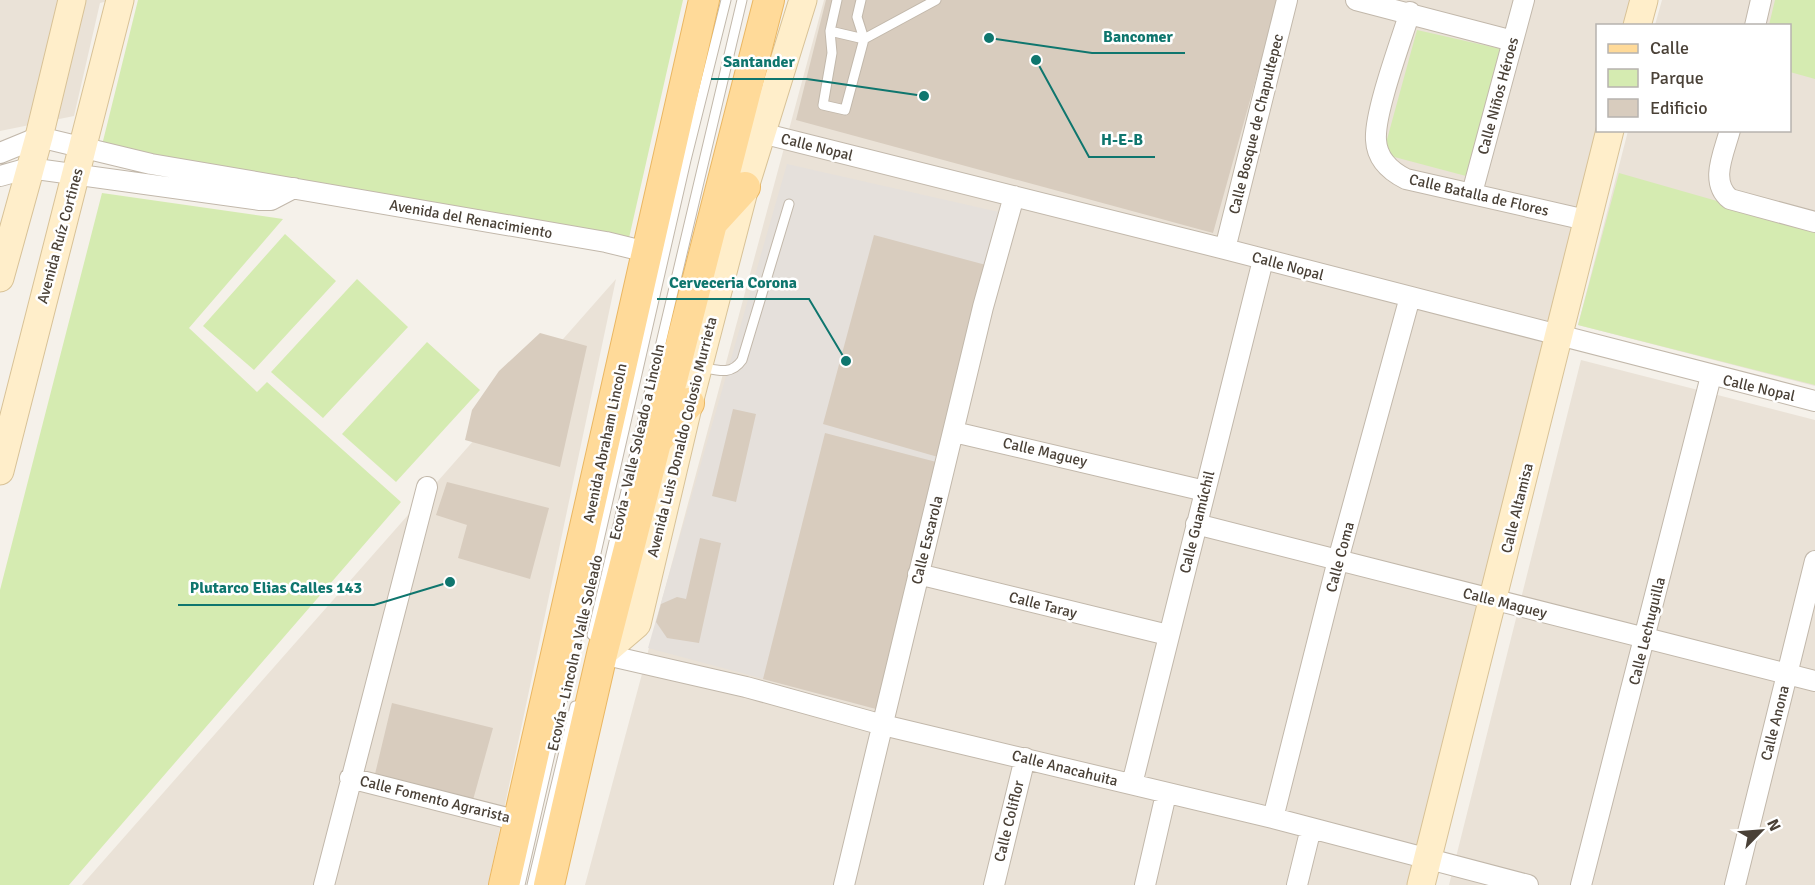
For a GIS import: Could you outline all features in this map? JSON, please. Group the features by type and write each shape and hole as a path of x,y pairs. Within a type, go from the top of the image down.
{"main road":[{"name":"Avenida Abraham Lincoln","path":"504,885 704,0"},
{"path":"549,885 596,647 655,442 769,0"},
{"path":"710,225 745,187"},
{"path":"655,442 689,403"}],"street":[{"path":"0,278 39,137 72,0"},
{"name":"Avenida Ruíz Cortines","path":"0,471 120,0"},
{"name":"Avenida Luis Donaldo Colosio Murrieta","path":"596,647 637,624 698,366 745,187 803,0"},
{"name":"Calle Bosque de Chapultepec","path":"1225,249 1287,0"},
{"path":"1356,0 1410,12 1513,41"},
{"name":"Calle Niños Héroes","path":"1472,193 1524,0"},
{"path":"1638,24 1644,0"},
{"path":"1755,24 1761,0"},
{"name":"Calle Batalla de Flores","path":"1410,12 1378,119 1376,140 1380,155 1390,171 1406,179 1586,220"},
{"name":"Calle Altamisa","path":"1424,872 1609,132"},
{"path":"1729,132 1718,177 1720,188 1731,199 1814,220"},
{"name":"Calle Nopal","path":"761,133 1225,249 1815,401"},
{"path":"0,153 39,137"},
{"name":"Avenida del Renacimiento","path":"39,137 151,164 606,242 647,252"},
{"path":"0,176 29,168 260,200 271,200 294,188"},
{"name":"Calle Escarola","path":"844,885 983,307 1014,196"},
{"name":"Calle Guamúchil","path":"1132,784 1263,260"},
{"name":"Calle Coma","path":"1273,818 1338,560 1410,297"},
{"name":"Calle Lechuguilla","path":"1581,885 1646,638 1711,376"},
{"name":"Calle Maguey","path":"954,432 1205,491"},
{"path":"324,885 427,487"},
{"name":"Calle Maguey","path":"1196,524 1815,681"},
{"name":"Calle Anona","path":"1735,885 1815,561"},
{"name":"Calle Taray","path":"918,574 1168,635"},
{"name":"Calle Anacahuita","path":"596,647 883,725 1311,828 1424,872 1528,885"},
{"name":"Calle Coliflor","path":"994,885 1025,758"},
{"name":"Calle Fomento Agrarista","path":"350,778 519,821"},
{"path":"1145,885 1166,794"},
{"path":"1297,885 1311,828"}],"lane":[{"name":"Ecovía - Lincoln a Valle Soleado","path":"520,885 683,172 726,0"},
{"name":"Ecovía - Valle Soleado a Lincoln","path":"596,647 742,0"},
{"path":"837,0 830,31 832,53 823,105 845,110 864,39 858,25 861,0"},
{"path":"830,31 864,39 936,0"},
{"path":"698,366 724,371 738,366 742,360 789,204"},
{"path":"532,885 576,699"}],"shaded area":[{"path":"0,0 112,0 100,3 74,116 0,131"},
{"path":"824,0 1631,0 1625,24 1596,24 1598,132 1410,885 585,885"},
{"path":"1662,0 1815,0 1815,386 1578,325 1628,132 1791,132 1791,24 1655,24"},
{"path":"787,164 999,212 876,709 648,648"},
{"path":"616,279 488,885 82,885"},
{"path":"1581,360 1815,420 1815,885 1449,885"}],"green space":[{"path":"138,0 683,0 629,238 102,145"},
{"path":"1775,0 1815,0 1815,79 1791,72 1791,24 1769,24"},
{"path":"1417,30 1501,49 1466,176 1383,154"},
{"path":"1619,173 1815,229 1815,385 1578,325"},
{"path":"102,193 283,219 189,328 257,392 267,382 401,502 69,885 0,885 0,590"},
{"path":"285,234 336,281 254,370 203,326"},
{"path":"357,279 408,327 323,418 271,372"},
{"path":"427,342 480,390 396,482 342,434"}],"building":[{"path":"826,0 1278,0 1213,233 796,120"},
{"path":"874,235 986,265 938,457 823,424"},
{"path":"540,333 587,346 560,467 465,440 472,410 499,371"},
{"path":"733,409 756,414 736,502 712,496"},
{"path":"825,433 944,464 876,709 763,679"},
{"path":"447,482 549,508 530,579 458,558 467,525 436,515"},
{"path":"700,538 721,543 699,643 667,638 656,622 661,604 677,597 686,599"},
{"path":"392,703 493,728 473,800 375,774"}],"place":[{"name":"Bancomer","path":"989,38"},
{"name":"H-E-B","path":"1036,60"},
{"name":"Santander","path":"924,96"},
{"name":"Cerveceria Corona","path":"846,361"},
{"name":"Plutarco Elias Calles 143","path":"450,582"}]}
